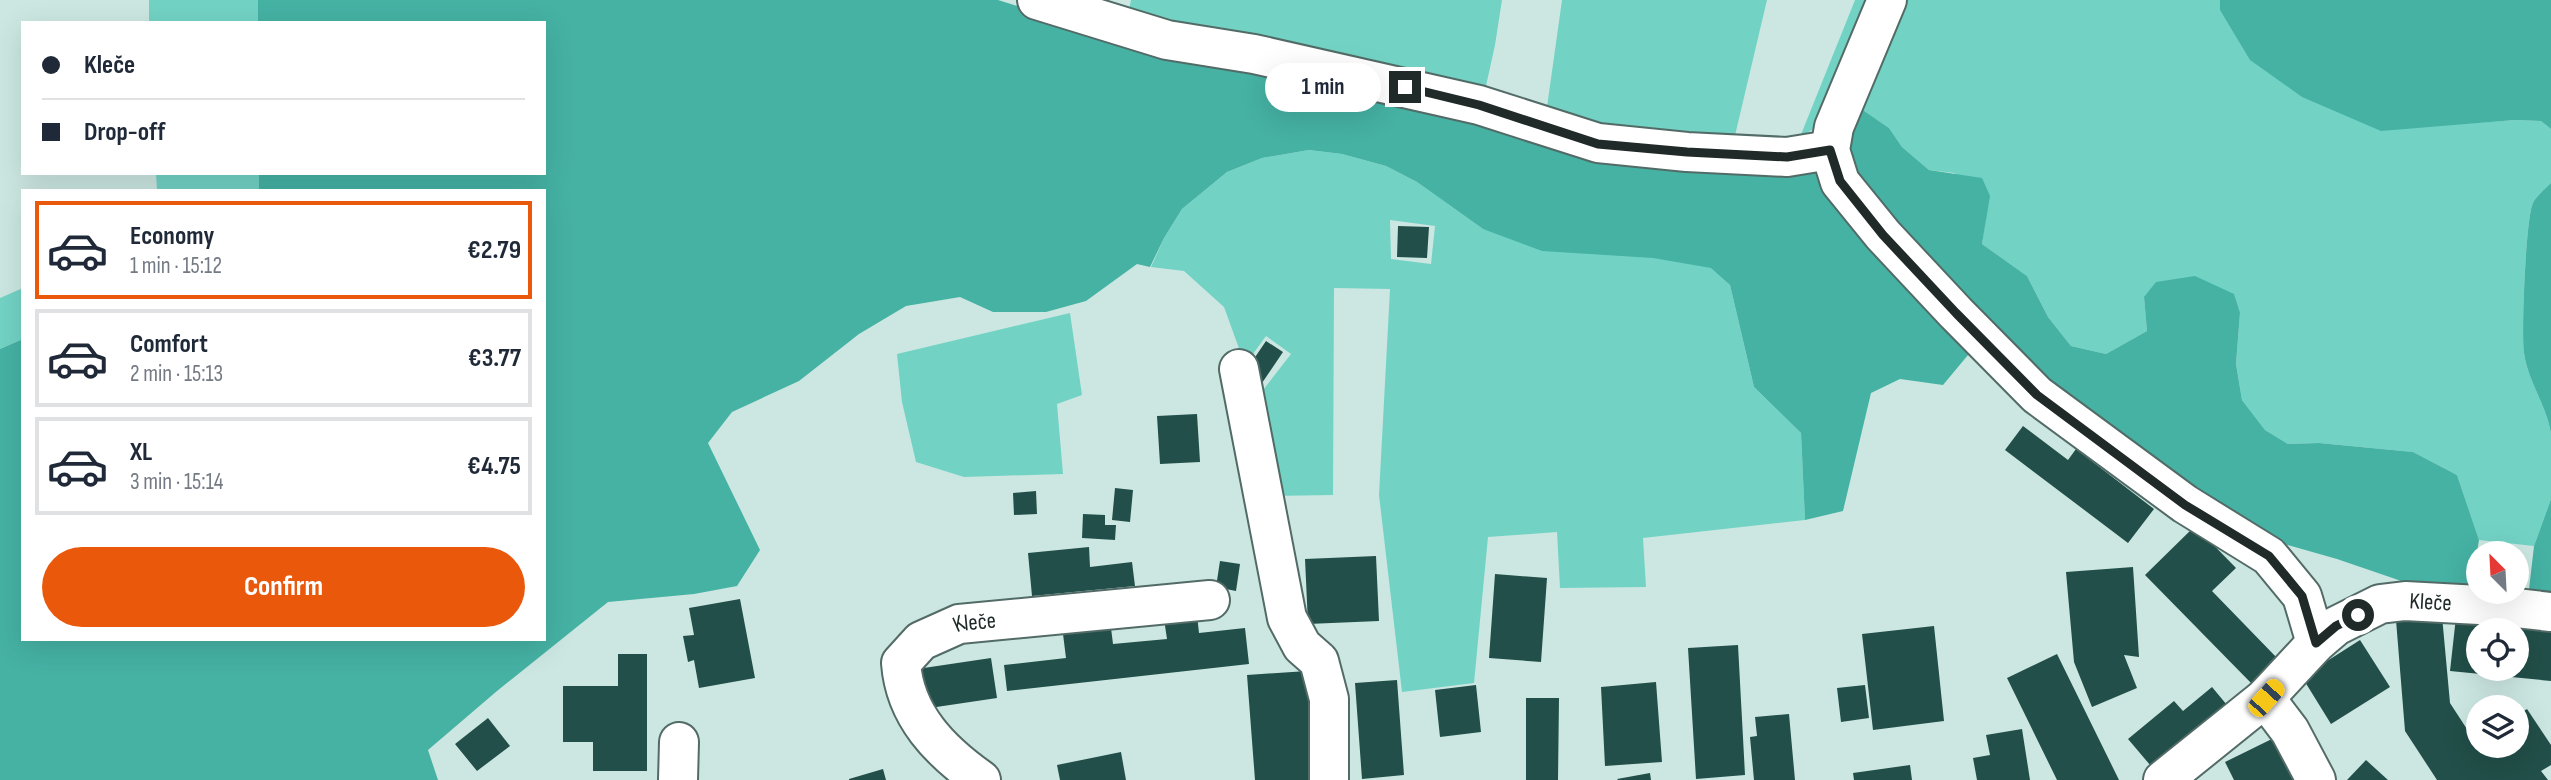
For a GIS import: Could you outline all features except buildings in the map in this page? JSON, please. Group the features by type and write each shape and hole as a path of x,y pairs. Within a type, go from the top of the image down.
{"street":[{"path":"1037,0 1167,40 1255,54 1479,105 1598,144 1787,157 1830,150"},
{"path":"1887,0 1834,127 1830,150 1840,181 1883,235 2037,395 2185,505 2269,556 2302,596 2316,643"},
{"path":"1239,369 1287,618 1302,646 1319,661 1329,699 1329,780"},
{"name":"Kleče","path":"981,780 958,764 924,728 903,685 901,663 921,641 959,624 1210,600"},
{"name":"Kleče","path":"2163,780 2266,698 2316,643 2336,626 2380,604 2404,601 2551,612"},
{"path":"2266,698 2290,731 2316,780"},
{"path":"678,780 679,742"}],"green space":[{"path":"149,0 258,0 258,21 149,21"},
{"path":"258,0 998,0 1130,42 1819,170 1973,349 1943,385 1900,379 1871,393 1843,511 1805,520 1801,433 1754,387 1730,285 1711,268 1653,258 1542,251 1483,229 1417,182 1386,166 1342,154 1309,150 1262,158 1227,172 1182,209 1150,267 1137,264 1086,301 1046,312 993,312 960,297 906,306 859,334 799,381 732,412 708,443 760,550 737,586 694,594 608,602 428,750 438,780 0,780 0,349 21,340 21,641 546,641 546,189 259,189 259,175 546,175 546,21 258,21"},
{"path":"1131,0 1502,0 1484,95 1128,15"},
{"path":"1562,0 1767,0 1733,144 1689,143 1546,114"},
{"path":"1855,0 1868,0 1817,127 1800,137"},
{"path":"1900,0 2220,0 2220,10 2381,130 2515,120 2541,121 2551,129 2551,183 2533,203 2530,212 2523,342 2526,364 2551,434 2551,499 2534,546 2529,545 2529,541 2479,540 2457,475 2413,452 2319,443 2288,444 2265,430 2242,400 2236,364 2240,313 2144,297 2147,331 2106,354 2071,346 2048,317 2027,276 1982,244 1989,196 1954,173 1929,170 1902,147 1889,128 1860,108"},
{"path":"2220,0 2551,0 2551,129 2541,121 2515,120 2381,131 2302,97 2250,60 2220,10"},
{"path":"1860,108 1889,128 1902,147 1929,170 1982,178 1990,196 1982,244 2027,276 2048,317 2071,346 2106,354 2147,331 2144,297 2156,282 2195,276 2234,294 2240,313 2236,364 2242,400 2265,430 2288,444 2319,443 2413,452 2457,475 2479,540 2466,541 2466,592 2410,584 2274,541 2044,386 1863,188 1847,159 1849,138"},
{"path":"1309,150 1342,154 1386,166 1417,182 1483,229 1711,267 1730,285 1754,387 1801,433 1805,520 1643,538 1646,587 1560,588 1557,532 1488,537 1474,683 1402,692 1379,495 1390,289 1334,288 1333,495 1271,496 1253,403 1291,354 1266,336 1245,365 1224,307 1184,271 1151,267 1164,238 1182,209 1227,172 1262,158","holes":["1390,220 1435,226 1431,264 1391,259"]},
{"path":"156,175 259,175 259,189 157,189"},
{"path":"2551,183 2551,434 2526,364 2523,323 2530,212 2535,200"},
{"path":"21,289 21,340 0,349 0,298"},
{"path":"1070,313 1082,395 1057,404 1063,474 964,477 916,462 902,402 897,354"},
{"path":"2551,499 2551,601 2529,598 2534,546"}],"route":[{"path":"1405,87 1479,105 1598,144 1787,157 1830,150 1840,181 1883,235 2037,395 2185,505 2269,556 2302,596 2316,643 2336,626 2358,615"}]}
